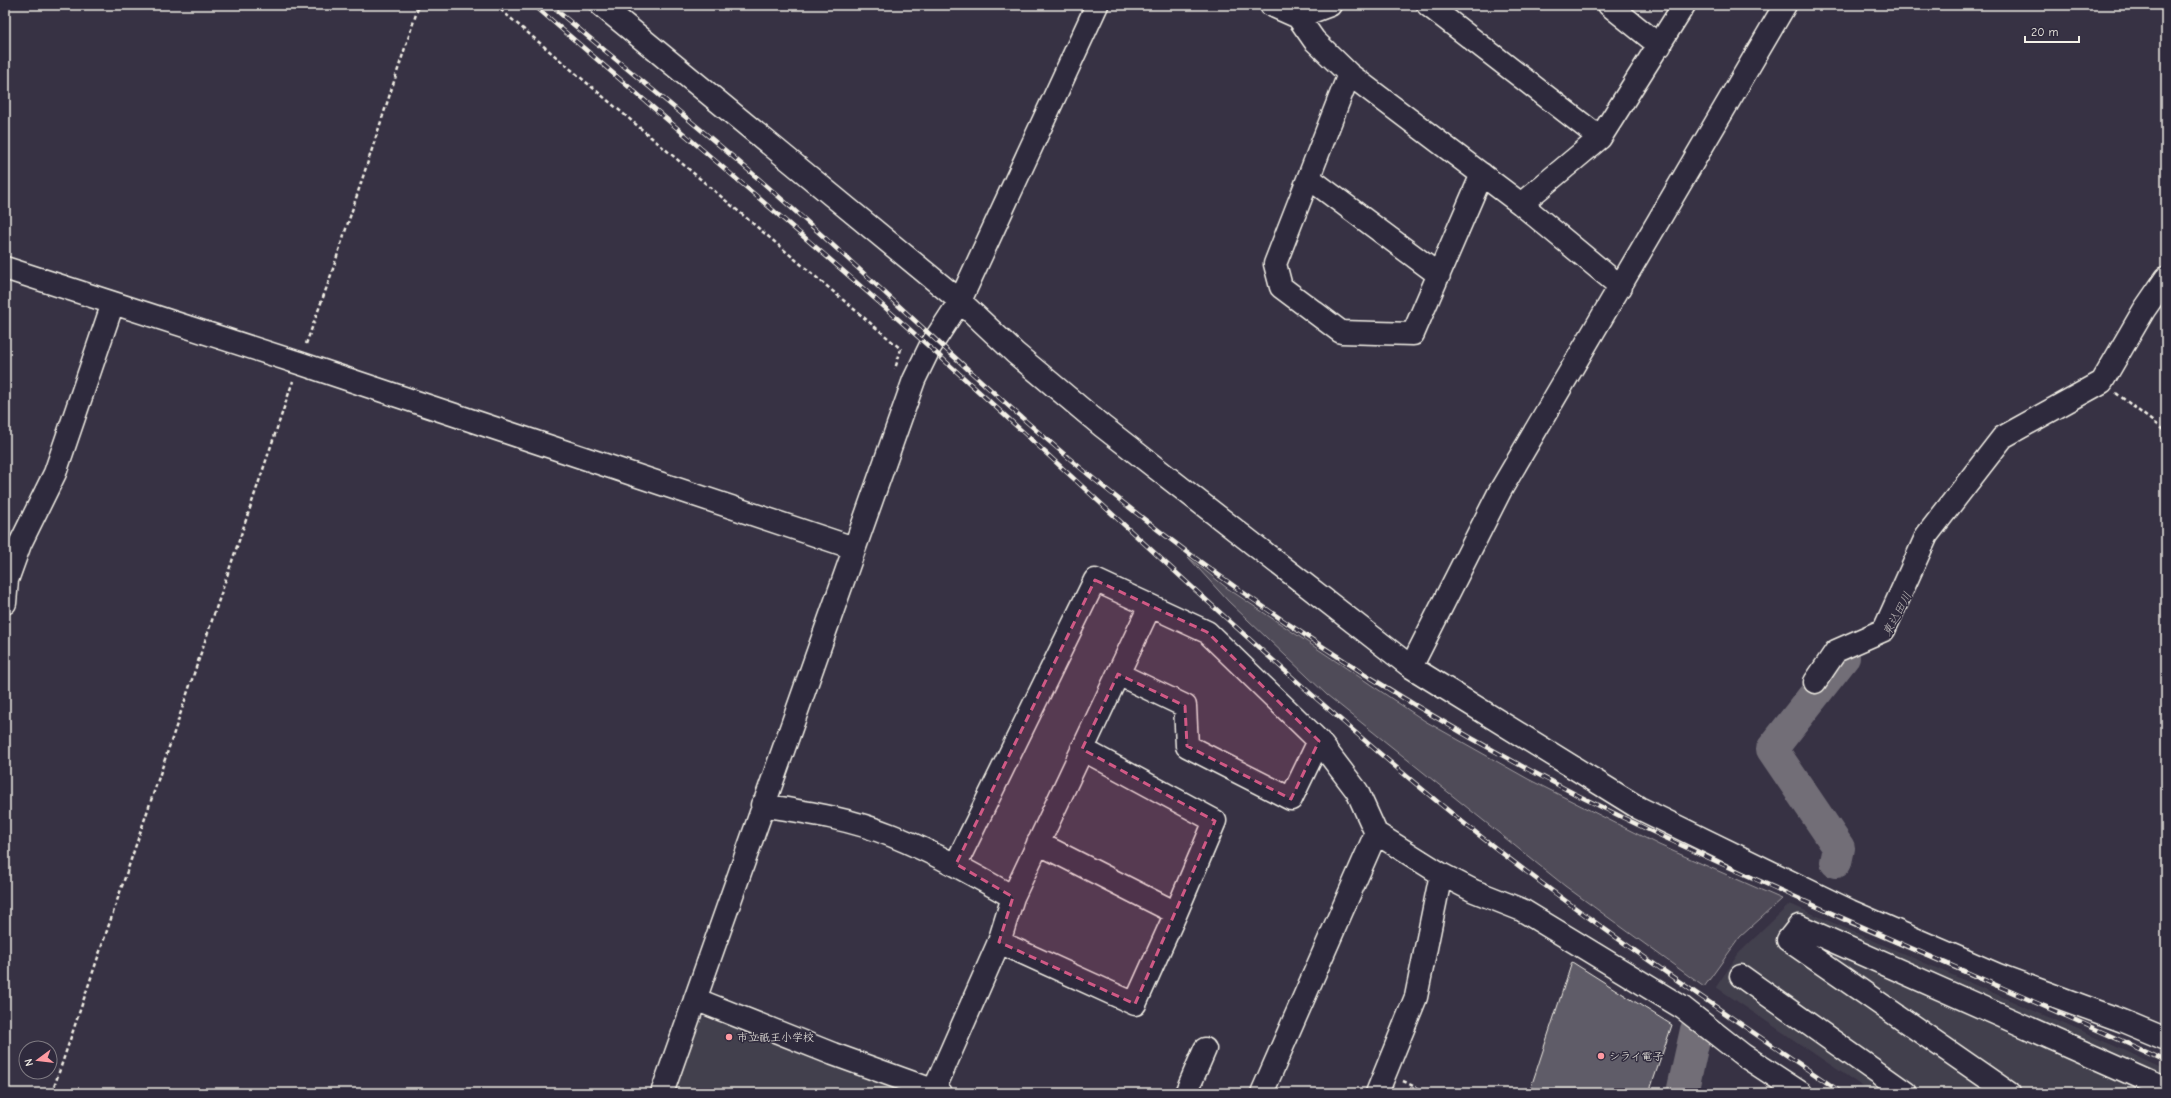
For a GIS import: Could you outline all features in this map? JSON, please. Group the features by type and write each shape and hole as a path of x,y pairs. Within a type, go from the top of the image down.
{"street":[{"path":"601,5 960,301 1015,353 1102,426 1410,667 1646,811 1850,912 1998,975 2124,1021 2166,1039"},
{"path":"662,1093 762,805 914,380 930,347 960,301 1097,5"},
{"path":"1271,5 1298,17 1314,40 1349,74 1521,204 1621,287"},
{"path":"1298,17 1330,5"},
{"path":"1428,5 1600,138"},
{"path":"1608,5 1660,46"},
{"path":"1521,204 1600,138 1660,46 1684,5"},
{"path":"1410,667 1500,492 1786,5"},
{"path":"1349,74 1275,264 1281,287 1341,332 1413,334 1482,174"},
{"path":"1309,178 1438,275"},
{"path":"5,268 299,362 854,548"},
{"path":"1815,682 1836,651 1884,630 1927,535 2003,437 2102,382 2144,310 2166,278"},
{"path":"5,603 7,580 20,544 56,473 113,303"},
{"path":"956,864 1095,580 1207,632 1320,741 1357,791 1376,833 1441,874 1474,891 1522,910 1683,1008 1743,1055 1801,1093"},
{"path":"695,999 833,1054 937,1092 999,942 1013,897 1150,606"},
{"path":"1118,674 1185,706 1187,746 1291,799 1320,741"},
{"path":"999,942 1135,1004 1176,913 1215,821 1082,749"},
{"path":"762,805 821,814 892,835 956,864 1013,897"},
{"path":"1262,1093 1376,833"},
{"path":"1038,843 1176,913"},
{"path":"1377,1093 1416,997 1441,874"},
{"path":"2009,1093 1788,940 1799,926 2166,1089"},
{"path":"1741,976 1906,1093"},
{"path":"1186,1093 1204,1049"}],"path":[{"path":"52,1093 299,362 329,281 419,5"},
{"path":"495,5 901,349 895,372"},
{"path":"2102,382 2166,432"},
{"path":"1386,1073 1428,1093"}],"highlighted area":[{"path":"1095,580 1207,632 1319,741 1291,799 1187,746 1185,706 1118,674 1082,749 1215,821 1135,1004 999,942 1013,897 956,864"}],"shaded area":[{"path":"1188,557 1227,588 1425,721 1528,779 1659,845 1782,899 1740,937 1704,987 1565,886 1327,695 1228,601"},
{"path":"1790,904 2126,1051 2166,1070 2166,1093 1872,1093 1716,987 1739,953"},
{"name":"市立祇王小学校","path":"702,1017 827,1056 920,1093 672,1093"}],"building":[{"name":"シライ電子","path":"1572,962 1672,1025 1649,1093 1543,1093 1531,1087"}],"waterway":[{"name":"東込田川","path":"1836,862 1839,848 1772,749 1844,657"},
{"name":"東込田川","path":"1682,1093 1696,1030"}],"railway":[{"path":"534,5 886,308 1247,637 1374,749 1487,842 1537,880 1688,988 1842,1093"},
{"path":"550,5 790,206 1006,404 1107,490 1206,566 1347,663 1426,712 1506,758 1630,821 1763,883 2166,1061"}],"place":[{"name":"市立祇王小学校","path":"729,1037"},
{"name":"シライ電子","path":"1601,1056"}]}
